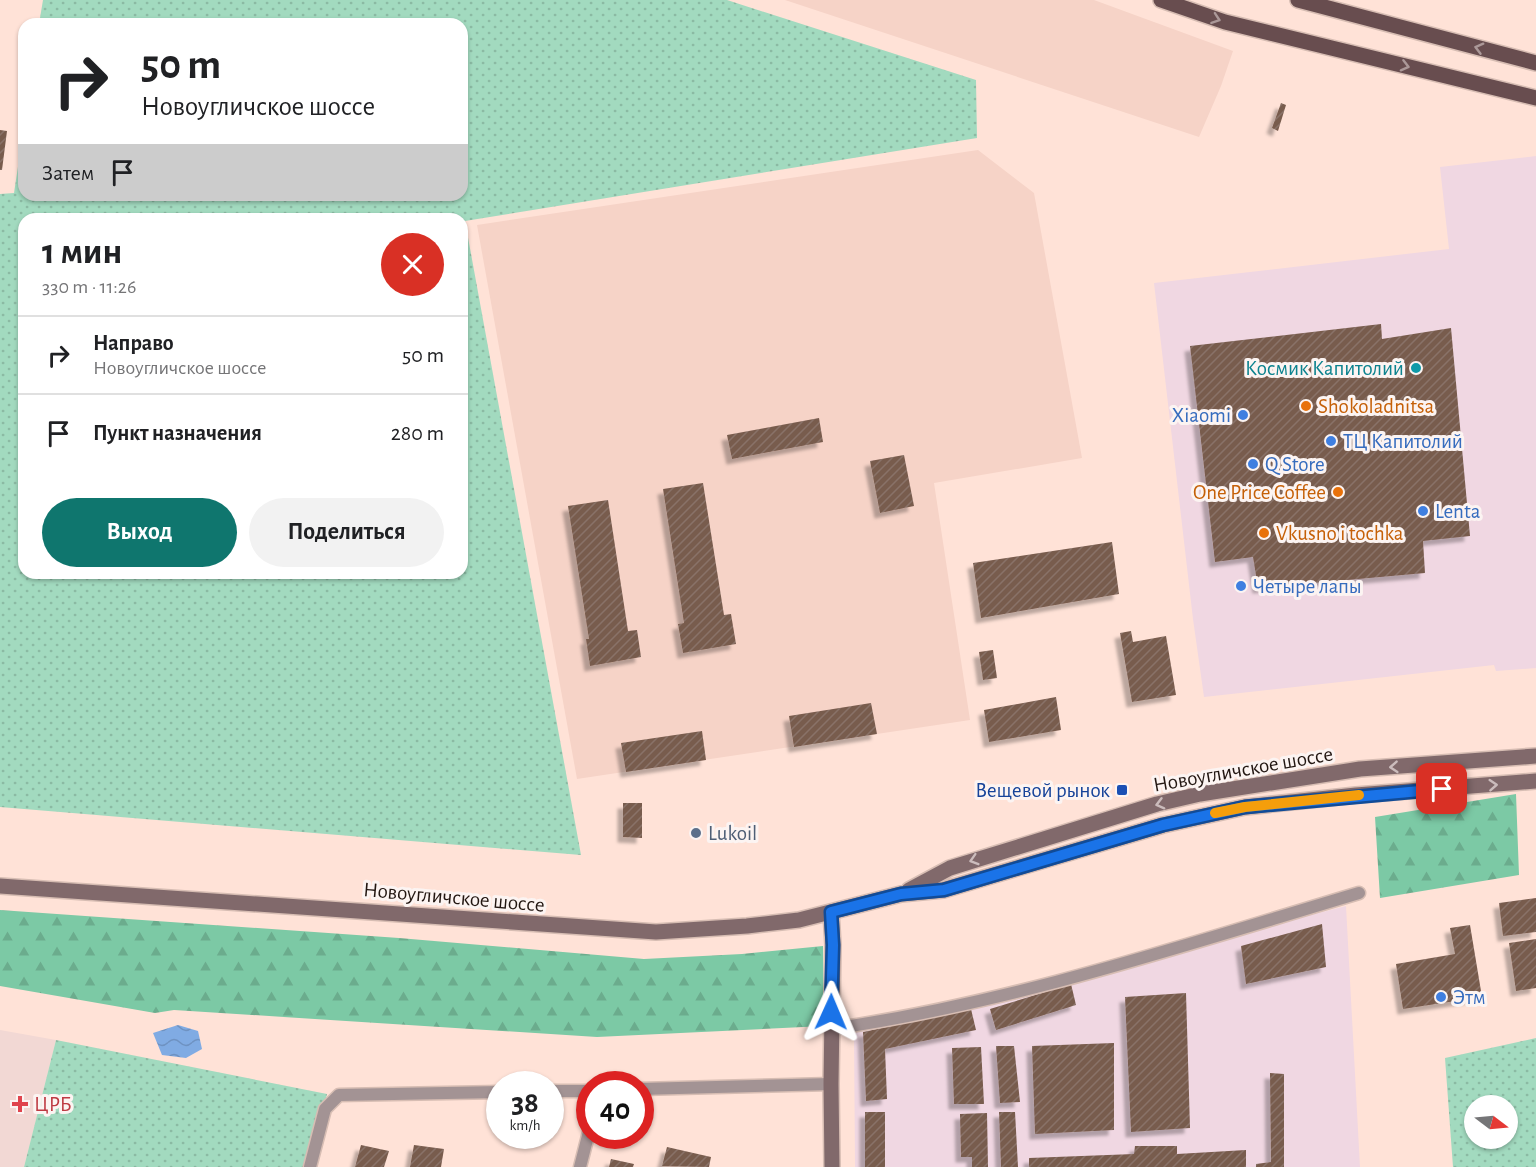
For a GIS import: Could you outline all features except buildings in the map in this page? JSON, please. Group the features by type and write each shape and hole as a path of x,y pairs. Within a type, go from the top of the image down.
{"main road":[{"path":"1161,0 1225,22 1536,98"},
{"path":"1298,0 1536,63"},
{"name":"Новоугличское шоссе","path":"901,894 950,868 1147,807 1200,794 1360,769 1536,756"},
{"name":"Новоугличское шоссе","path":"0,886 656,933 799,920 901,894 944,890 1163,825 1245,807 1356,795 1536,781"},
{"path":"831,912 833,945 832,1167"}],"street":[{"path":"831,1029 942,1010 1014,993 1195,943 1359,893"},
{"path":"654,1089 831,1084"},
{"path":"310,1167 318,1128 325,1109 339,1095 486,1092"},
{"path":"580,1167 585,1149"}],"shaded area":[{"path":"785,0 1094,0 1233,51 1199,137"},
{"path":"978,150 1034,193 1082,458 934,483 970,720 577,779 477,225"},
{"path":"1536,156 1536,668 1496,671 1494,665 1204,697 1154,283 1449,249 1440,167"},
{"path":"1346,906 1360,1167 855,1167 854,1033"},
{"name":"ЦРБ","path":"0,1030 56,1040 24,1167 0,1167"}],"green space":[{"path":"43,0 727,0 976,80 977,138 468,221 468,213 18,213 18,579 468,579 468,237 581,855 0,807 0,194 14,193 18,167 18,201 468,201 468,18 40,18"},
{"path":"1516,794 1519,875 1380,898 1375,817"},
{"path":"0,910 399,938 644,959 742,954 823,946 824,1026 597,1037 174,1010 155,1013 0,986"},
{"path":"1536,1038 1536,1167 1453,1167 1445,1058"},
{"path":"56,1040 327,1094 310,1167 24,1167"}],"water":[{"path":"178,1025 198,1031 202,1049 186,1058 162,1055 153,1033"}],"slow traffic":[{"path":"1215,813 1245,807 1359,795"}],"place":[{"name":"Космик Капитолий","path":"1416,368"},
{"name":"Shokoladnitsa","path":"1306,406"},
{"name":"Xiaomi","path":"1243,415"},
{"name":"ТЦ Капитолий","path":"1331,441"},
{"name":"Q Store","path":"1253,464"},
{"name":"One Price Coffee","path":"1338,492"},
{"name":"Lenta","path":"1423,511"},
{"name":"Vkusno i tochka","path":"1264,533"},
{"name":"Четыре лапы","path":"1241,586"},
{"name":"Вещевой рынок","path":"1122,790"},
{"name":"Lukoil","path":"696,833"},
{"name":"Этм","path":"1441,997"},
{"name":"ЦРБ","path":"20,1104"}],"route":[{"path":"831,1012 833,945 831,912 901,894 944,890 1163,825 1245,807 1356,795 1442,789"}]}
